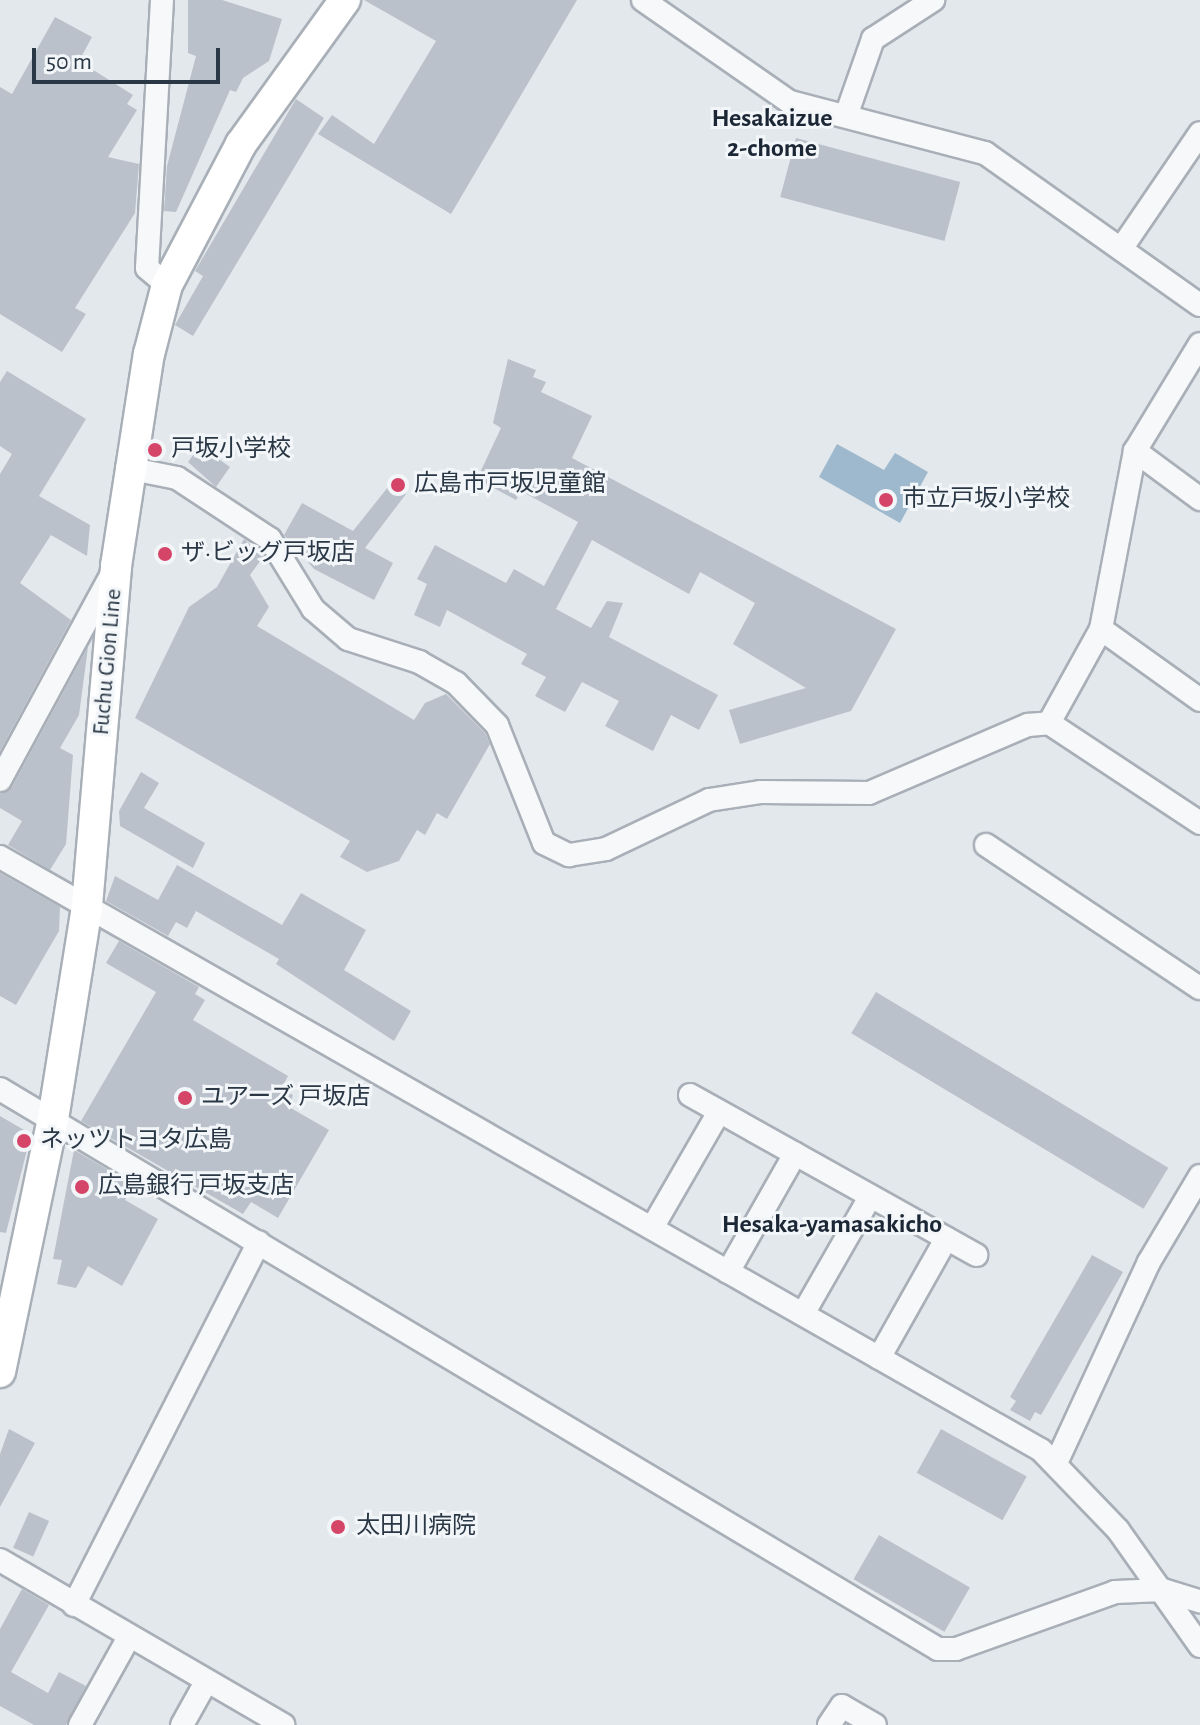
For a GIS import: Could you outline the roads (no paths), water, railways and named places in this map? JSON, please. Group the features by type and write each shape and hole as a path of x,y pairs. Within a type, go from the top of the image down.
{"main road":[{"name":"Fuchu Gion Line","path":"0,1372 53,1119 87,906 127,468 167,285 241,144 345,0"}],"street":[{"path":"162,0 147,268 167,285"},
{"path":"846,116 873,39 933,0"},
{"path":"648,2 790,102 985,153 1200,305"},
{"path":"1121,249 1200,133"},
{"path":"1049,723 1101,629 1135,451 1200,344"},
{"path":"1135,451 1200,499"},
{"path":"127,468 177,478 270,539 307,601 348,639 419,662 456,683 497,725 544,843 569,855 606,849 709,800 761,792 869,793 1028,725 1049,723 1200,823"},
{"path":"0,780 116,566"},
{"path":"1101,629 1200,700"},
{"path":"986,845 1200,988"},
{"path":"0,857 1057,1461 1163,1590 1200,1646"},
{"path":"0,1089 938,1649 956,1649 1115,1592 1163,1590 1200,1601"},
{"path":"690,1095 976,1255"},
{"path":"652,1228 719,1112"},
{"path":"728,1272 795,1154"},
{"path":"1057,1461 1149,1262 1200,1176"},
{"path":"803,1314 870,1197"},
{"path":"879,1358 946,1239"},
{"path":"74,1605 259,1242"},
{"path":"0,1560 284,1725"},
{"path":"80,1725 129,1637"},
{"path":"182,1725 206,1682"},
{"path":"829,1725 842,1706 875,1725"}],"water":[{"name":"市立戸坂小学校","path":"837,444 884,470 895,453 928,472 900,523 819,477"}],"place":[{"name":"戸坂小学校","path":"155,450"},
{"name":"広島市戸坂児童館","path":"398,485"},
{"name":"市立戸坂小学校","path":"886,500"},
{"name":"ザ•ビッグ戸坂店","path":"165,554"},
{"name":"ユアーズ 戸坂店","path":"185,1098"},
{"name":"ネッツトヨタ広島","path":"24,1141"},
{"name":"広島銀行 戸坂支店","path":"82,1187"},
{"name":"太田川病院","path":"338,1527"}],"district":[{"name":"Hesakaizue 2-chome","path":"772,134"},
{"name":"Hesaka-yamasakicho","path":"832,1225"}]}
